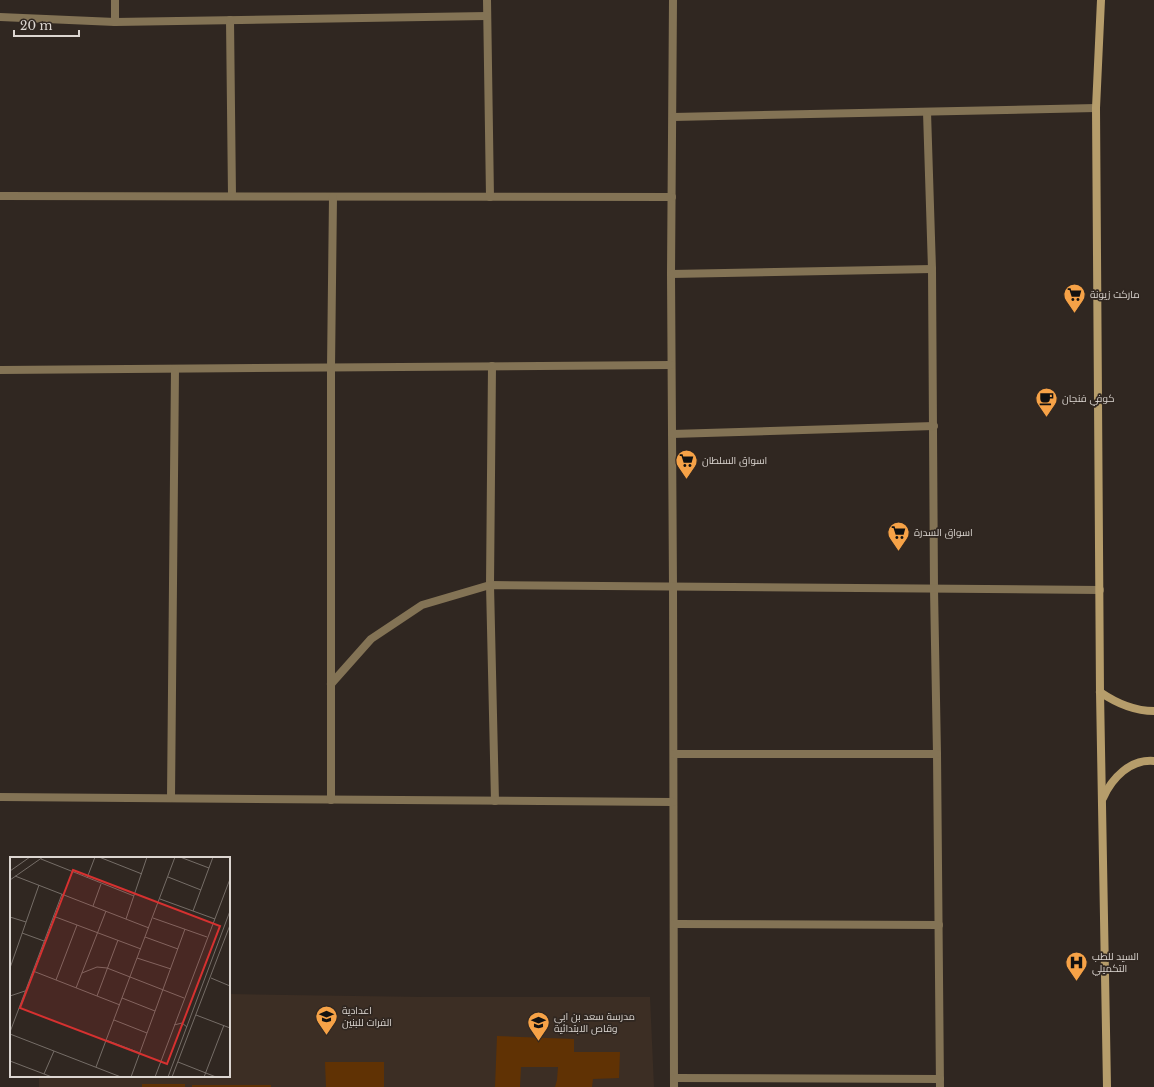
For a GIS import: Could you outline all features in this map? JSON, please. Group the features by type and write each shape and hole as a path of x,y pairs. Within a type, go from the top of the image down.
{"main road":[{"path":"1101,0 1096,108 1100,692 1107,1087"},
{"path":"1100,692 1125,706 1138,710 1154,711"},
{"path":"1102,800 1109,785 1120,772 1135,764 1154,761"}],"street":[{"path":"115,0 115,22"},
{"path":"487,0 490,197"},
{"path":"673,0 671,274 674,754 674,1087"},
{"path":"0,17 115,22 487,16"},
{"path":"230,20 232,196"},
{"path":"673,117 1096,108"},
{"path":"674,1078 940,1083 932,269 927,112"},
{"path":"0,196 672,197"},
{"path":"331,800 331,368 333,197"},
{"path":"671,274 932,269"},
{"path":"0,370 672,365"},
{"path":"492,366 490,585 495,801"},
{"path":"171,798 175,369"},
{"path":"672,434 934,426"},
{"path":"331,684 371,638 422,605 490,585 1100,590"},
{"path":"674,754 937,754"},
{"path":"0,797 673,802"},
{"path":"674,924 939,925"}],"shaded area":[{"path":"230,994 423,997 650,997 654,1087 39,1087 39,1077 230,1077"}],"building":[{"path":"497,1036 574,1039 574,1052 620,1052 619,1078 593,1079 592,1087 555,1087 558,1067 521,1067 520,1087 495,1087"},
{"path":"325,1062 384,1062 384,1087 326,1087"},
{"path":"142,1084 185,1084 185,1087 142,1087"},
{"path":"192,1085 271,1085 271,1087 192,1087"}],"place":[{"name":"ماركت زيونة","path":"1074,314"},
{"name":"كوفي فنجان","path":"1047,418"},
{"name":"اسواق السلطان","path":"686,480"},
{"name":"اسواق السدرة","path":"898,552"},
{"name":"السيد للطب التكميلي","path":"1076,982"},
{"name":"اعدادية الفرات للبنين","path":"327,1036"},
{"name":"مدرسة سعد بن ابي وقاص الابتدائية","path":"538,1042"}]}
